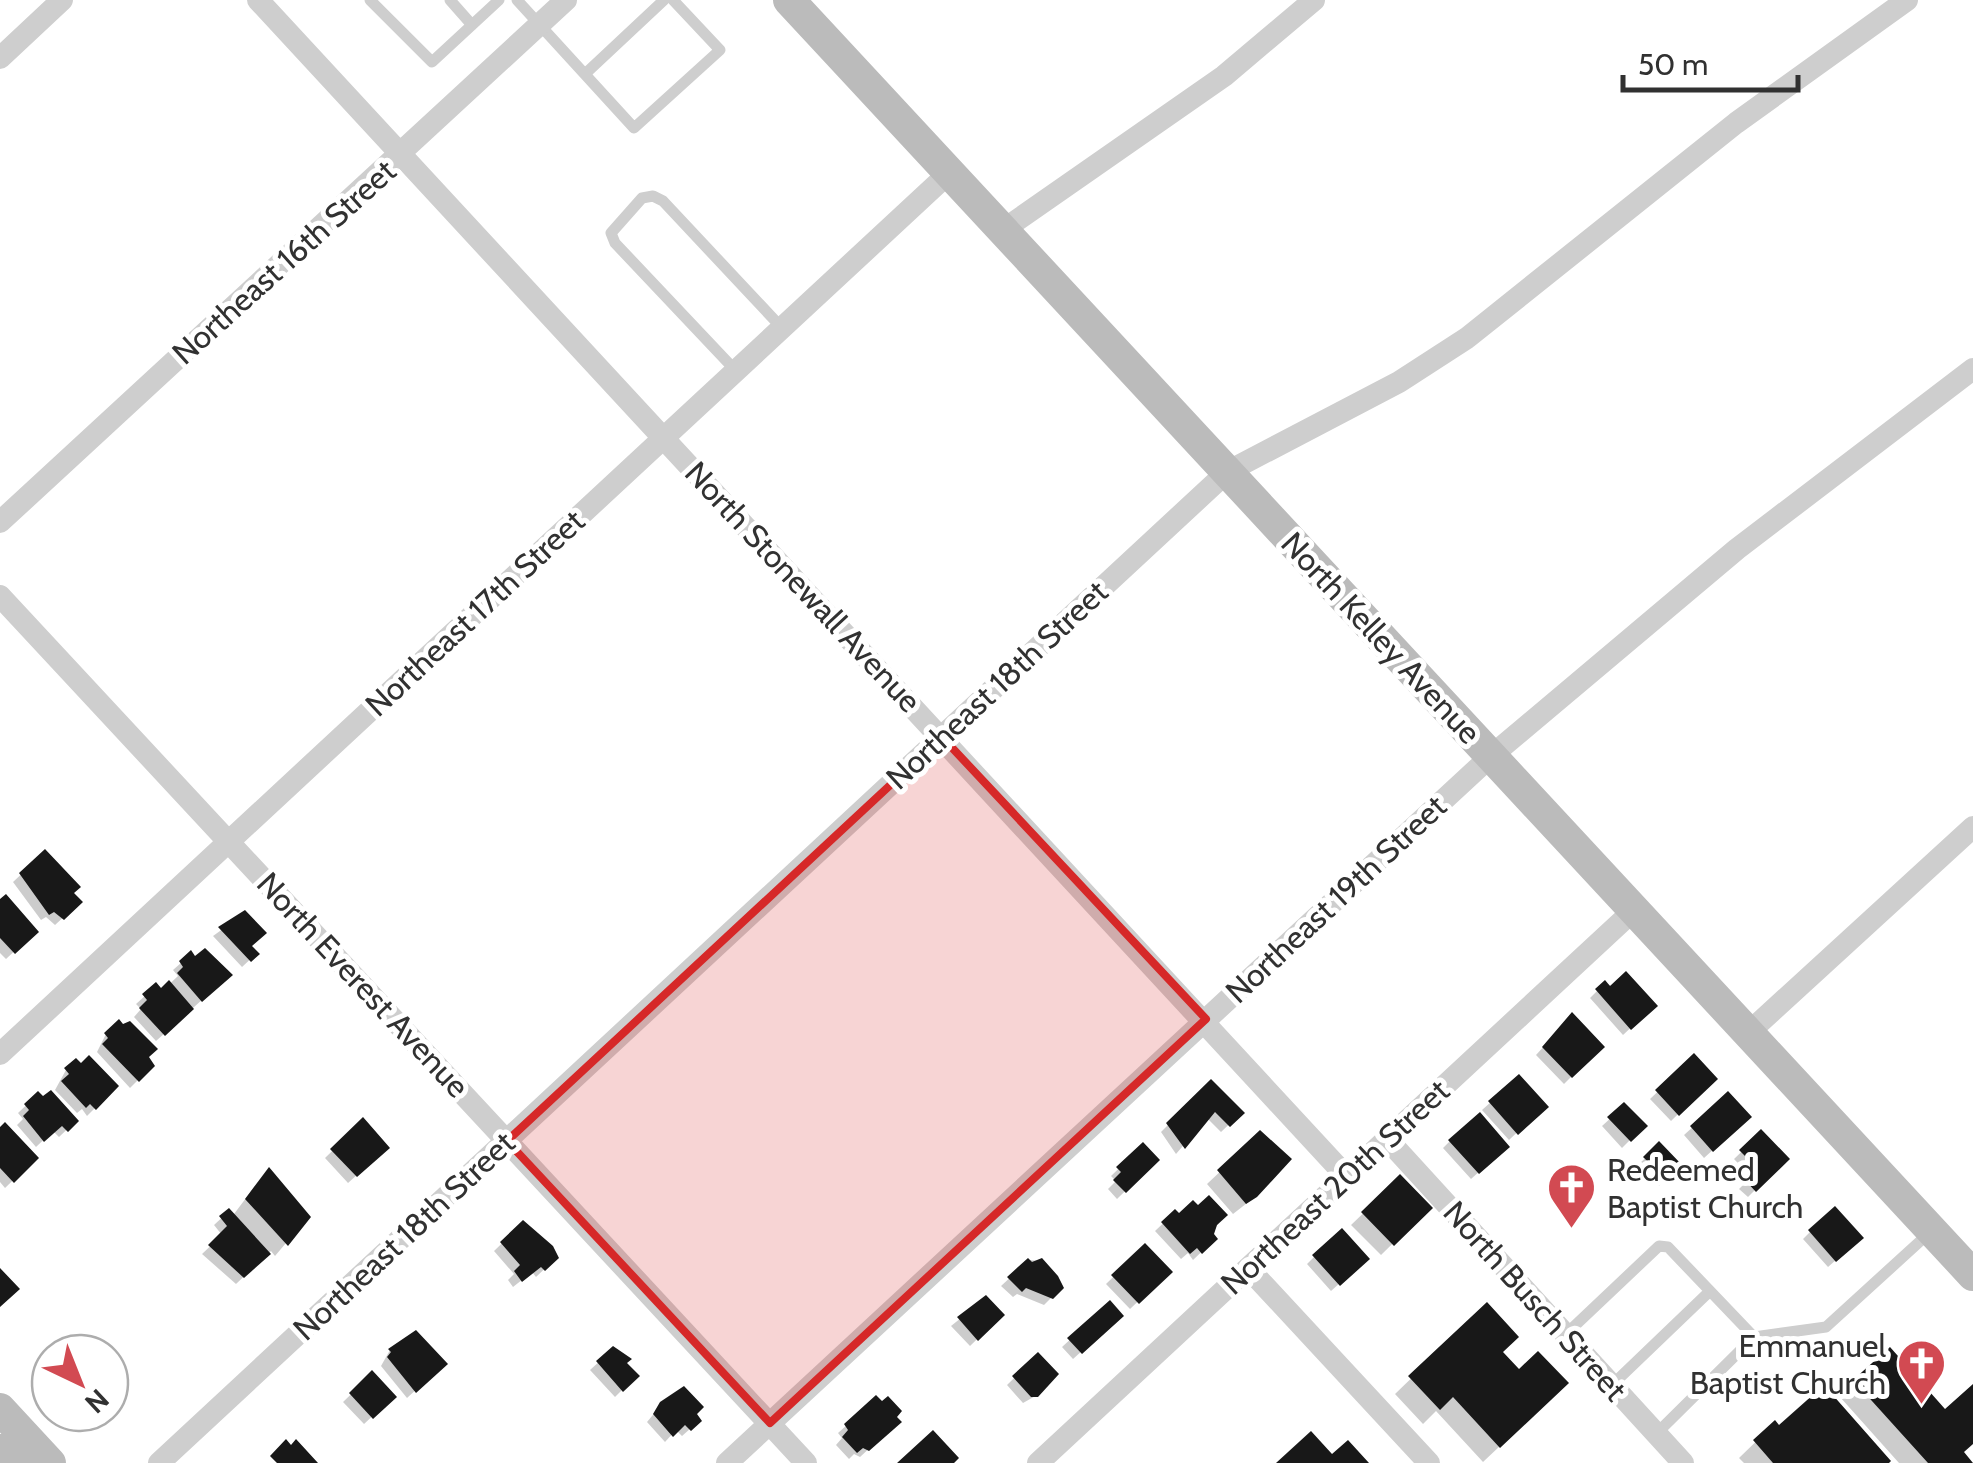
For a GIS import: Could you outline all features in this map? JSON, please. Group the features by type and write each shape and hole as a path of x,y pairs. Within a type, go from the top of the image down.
{"street":[{"path":"0,58 62,0"},
{"name":"North Stonewall Avenue","path":"258,0 1206,1020 1346,1176"},
{"name":"Northeast 16th Street","path":"0,522 566,0"},
{"name":"North Kelley Avenue","path":"789,0 1973,1275"},
{"path":"1004,230 1224,76 1314,0"},
{"name":"Northeast 18th Street","path":"158,1463 1228,472 1399,382 1467,338 1736,123 1907,0"},
{"name":"Northeast 17th Street","path":"0,1054 950,172"},
{"name":"Northeast 19th Street","path":"728,1463 1490,757 1737,550 1973,369"},
{"name":"North Everest Avenue","path":"0,596 806,1463"},
{"path":"1746,1034 1973,827"},
{"name":"Northeast 20th Street","path":"1038,1463 1633,910"},
{"name":"North Busch Street","path":"1386,1139 1683,1463"},
{"path":"1248,1268 1429,1463"},
{"path":"0,1409 50,1463"},
{"path":"0,1450 12,1463"}],"lane":[{"path":"370,0 432,62 498,0"},
{"path":"450,0 472,24"},
{"path":"517,0 634,128 720,50 673,0"},
{"path":"585,74 664,0"},
{"path":"736,371 615,243 611,233 642,198 653,196 663,201 782,328"},
{"path":"1656,1434 1754,1336 1826,1327 1931,1231"},
{"path":"1565,1334 1659,1246 1668,1248 1754,1336"},
{"path":"1611,1385 1710,1291"}],"highlighted area":[{"path":"942,737 1206,1019 770,1423 507,1141"}],"building":[{"path":"45,849 81,887 74,893 83,902 64,920 54,912 49,915 19,873"},
{"path":"6,894 39,932 15,954 0,938 0,899"},
{"path":"245,910 267,933 252,946 260,954 251,962 218,927"},
{"path":"205,948 233,975 202,1002 177,973 183,967 179,961 191,950 195,956"},
{"path":"1626,971 1658,1006 1631,1030 1595,989 1605,980 1610,986"},
{"path":"169,980 194,1009 165,1036 139,1008 147,1000 142,994 156,982 161,988"},
{"path":"1572,1012 1605,1047 1572,1078 1542,1047"},
{"path":"119,1019 123,1024 130,1021 158,1049 149,1057 155,1066 139,1082 102,1044 108,1038 104,1033"},
{"path":"1694,1053 1718,1079 1679,1116 1655,1090"},
{"path":"89,1055 119,1086 96,1110 90,1104 86,1108 61,1081 69,1074 64,1068 76,1058 81,1063"},
{"path":"1519,1074 1549,1107 1518,1135 1488,1101"},
{"path":"1211,1079 1245,1113 1230,1127 1215,1112 1185,1149 1166,1123"},
{"path":"51,1090 79,1121 68,1132 62,1126 44,1142 23,1116 29,1110 24,1104 38,1091 43,1096"},
{"path":"1728,1091 1752,1117 1713,1152 1690,1126"},
{"path":"1624,1102 1648,1126 1631,1142 1607,1117"},
{"path":"1480,1112 1510,1147 1479,1174 1448,1140"},
{"path":"363,1117 390,1148 357,1177 330,1149"},
{"path":"5,1122 39,1158 14,1183 0,1168 0,1127"},
{"path":"1761,1129 1790,1159 1756,1192 1745,1180 1757,1168 1739,1150"},
{"path":"1260,1130 1292,1159 1246,1204 1217,1170"},
{"path":"1659,1141 1683,1166 1668,1181 1643,1157"},
{"path":"1143,1142 1160,1160 1126,1193 1113,1180 1121,1172 1116,1167"},
{"path":"269,1167 311,1217 288,1246 245,1199"},
{"path":"1400,1174 1433,1208 1394,1246 1361,1212"},
{"path":"1209,1195 1228,1215 1217,1225 1214,1234 1218,1239 1202,1254 1197,1248 1190,1254 1161,1222 1175,1209 1179,1213 1193,1200 1198,1205"},
{"path":"1835,1206 1864,1238 1836,1262 1808,1230"},
{"path":"229,1208 271,1254 244,1278 208,1245 227,1226 219,1216"},
{"path":"523,1220 553,1246 559,1258 545,1271 541,1267 522,1282 514,1271 520,1265 500,1242"},
{"path":"1342,1228 1370,1259 1340,1286 1312,1255"},
{"path":"1145,1243 1173,1272 1139,1304 1111,1275"},
{"path":"1028,1258 1032,1262 1042,1258 1058,1276 1064,1288 1053,1299 1026,1288 1022,1292 1007,1277"},
{"path":"0,1268 20,1289 0,1307"},
{"path":"986,1295 1005,1315 978,1341 957,1317"},
{"path":"1110,1300 1124,1316 1082,1354 1067,1338"},
{"path":"1487,1302 1519,1337 1503,1352 1519,1369 1538,1351 1569,1383 1500,1448 1453,1397 1440,1410 1408,1376"},
{"path":"416,1330 448,1364 416,1393 387,1357 391,1352 388,1349"},
{"path":"613,1346 632,1359 627,1363 640,1376 623,1392 596,1361"},
{"path":"1890,1347 1945,1409 1973,1384 1973,1444 1964,1452 1973,1463 1928,1463 1853,1380"},
{"path":"1038,1352 1059,1374 1038,1397 1031,1397 1012,1376"},
{"path":"372,1370 397,1397 373,1419 349,1393"},
{"path":"1824,1385 1889,1463 1773,1463 1753,1440 1775,1420 1779,1425"},
{"path":"684,1386 704,1407 697,1414 702,1421 691,1431 685,1425 673,1437 653,1414 660,1402"},
{"path":"876,1395 882,1401 888,1396 902,1411 897,1417 902,1422 869,1451 863,1448 857,1453 842,1437 848,1430 844,1424"},
{"path":"933,1430 959,1458 954,1463 897,1463"},
{"path":"1311,1431 1332,1454 1348,1440 1369,1463 1276,1463"},
{"path":"286,1439 291,1445 296,1439 318,1463 277,1463 270,1456"}],"place":[{"name":"Redeemed Baptist Church","path":"1572,1230"},
{"name":"Emmanuel Baptist Church","path":"1921,1406"}]}
